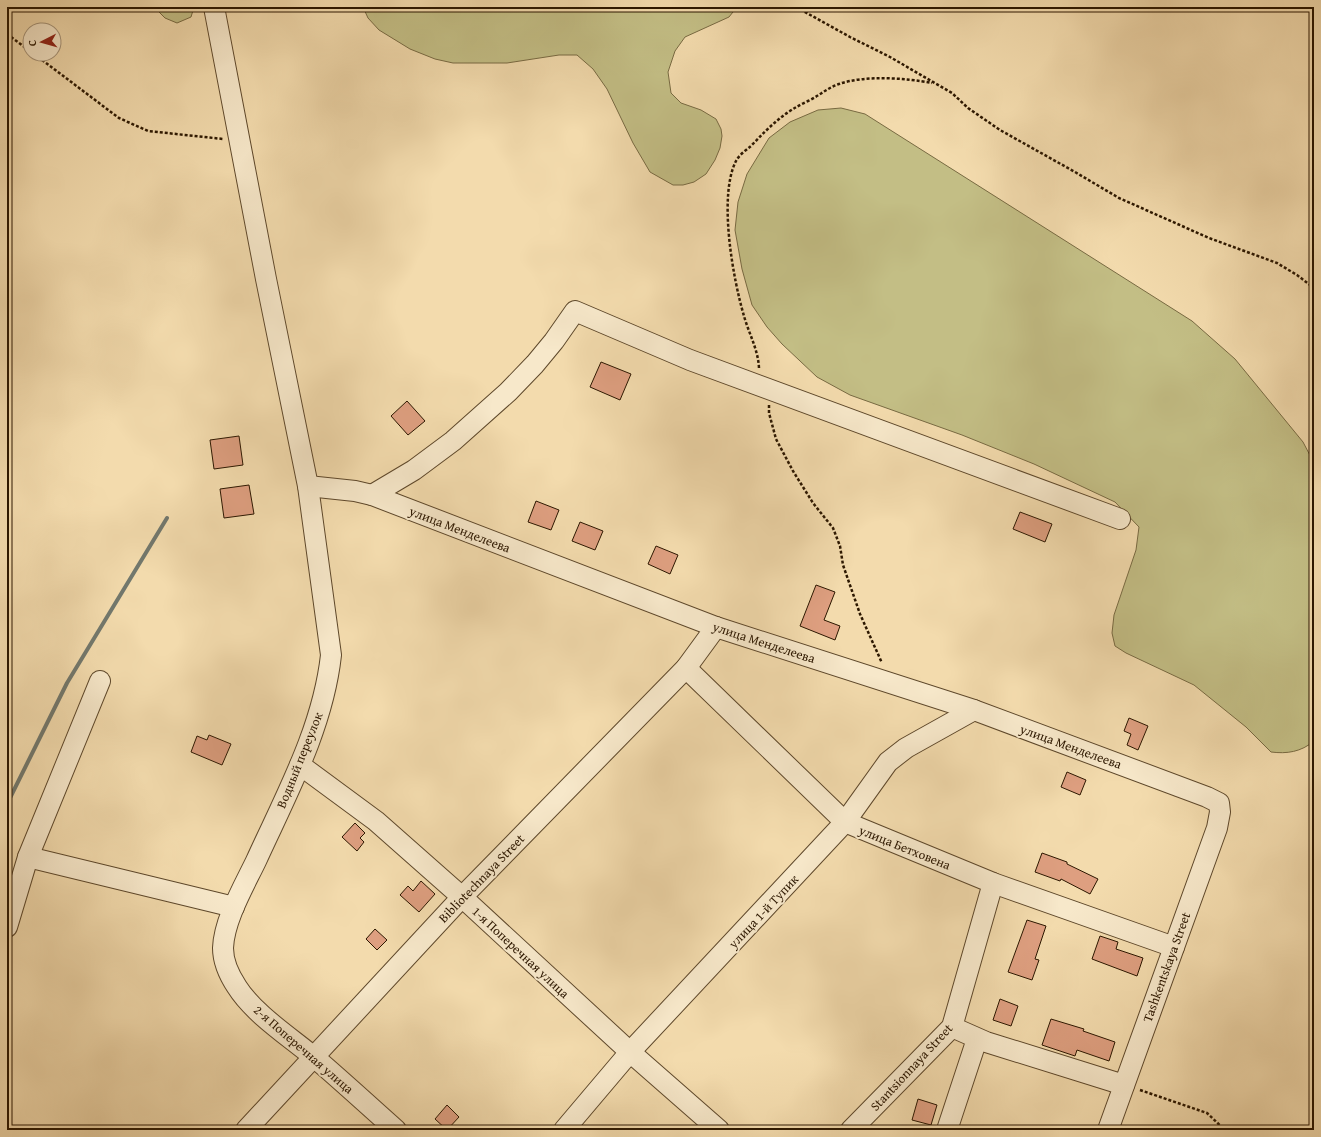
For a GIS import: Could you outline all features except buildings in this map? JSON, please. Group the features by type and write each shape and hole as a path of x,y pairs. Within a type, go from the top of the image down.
{"street":[{"name":"Водный переулок","path":"214,7 308,486 331,655 329,674 317,720 300,765 234,907 225,934 223,948 224,958"},
{"path":"372,495 414,470 453,442 508,392 535,364 554,341 574,311 690,360 1120,519"},
{"name":"улица Менделеева","path":"308,486 355,491 372,495 716,627 974,710 1207,797 1219,803"},
{"name":"Bibliotechnaya Street","path":"246,1130 462,897 686,668 716,627"},
{"name":"улица Бетховена","path":"686,668 845,822 993,883 1174,947"},
{"path":"7,927 28,857 100,680"},
{"name":"улица 1-й Тупик","path":"564,1130 630,1052 845,822 888,762 906,748 974,710"},
{"name":"1-я Поперечная улица","path":"300,765 376,821 462,897 630,1052 719,1130"},
{"name":"Tashkentskaya Street","path":"1108,1130 1217,828 1220,812 1219,803"},
{"path":"28,857 234,907"},
{"name":"Stantsionnaya Street","path":"851,1130 952,1027 993,883"},
{"name":"2-я Поперечная улица","path":"224,958 228,972 238,988 255,1008 396,1130"},
{"path":"952,1027 977,1039 1124,1085"},
{"path":"947,1130 977,1039"}],"path":[{"path":"796,7 890,57 952,93 968,108 1000,130 1119,198 1209,238 1277,263 1297,275 1314,288"},
{"path":"7,34 22,45"},
{"path":"45,62 119,118 148,131 240,141"},
{"path":"891,684 860,614 843,565 840,546 833,528 813,503 793,471 776,439 769,413 758,355 744,316 734,279 728,225 730,179 737,160 772,124 793,108 826,90 839,84 857,79 916,80 935,84"},
{"path":"1124,1085 1207,1113 1225,1130"}],"shaded area":[{"path":"154,7 194,7 191,17 177,23 165,18"},
{"path":"363,7 737,7 729,17 685,37 675,51 668,72 671,93 681,103 701,110 716,119 721,129 722,136 720,148 715,160 706,174 694,182 683,185 673,185 650,172 633,143 607,89 593,69 577,55 559,55 507,63 453,63 435,59 410,49 379,30 368,18"},
{"path":"841,108 865,114 1192,321 1235,359 1303,442 1314,463 1314,741 1309,745 1294,751 1283,753 1271,752 1246,727 1194,685 1126,653 1115,646 1112,633 1114,615 1136,550 1139,527 1115,502 1034,464 962,435 850,395 817,377 782,344 767,327 752,305 742,269 735,230 738,202 747,174 769,138 790,122 818,110"}],"waterway":[{"path":"7,804 67,683 167,518"}]}
